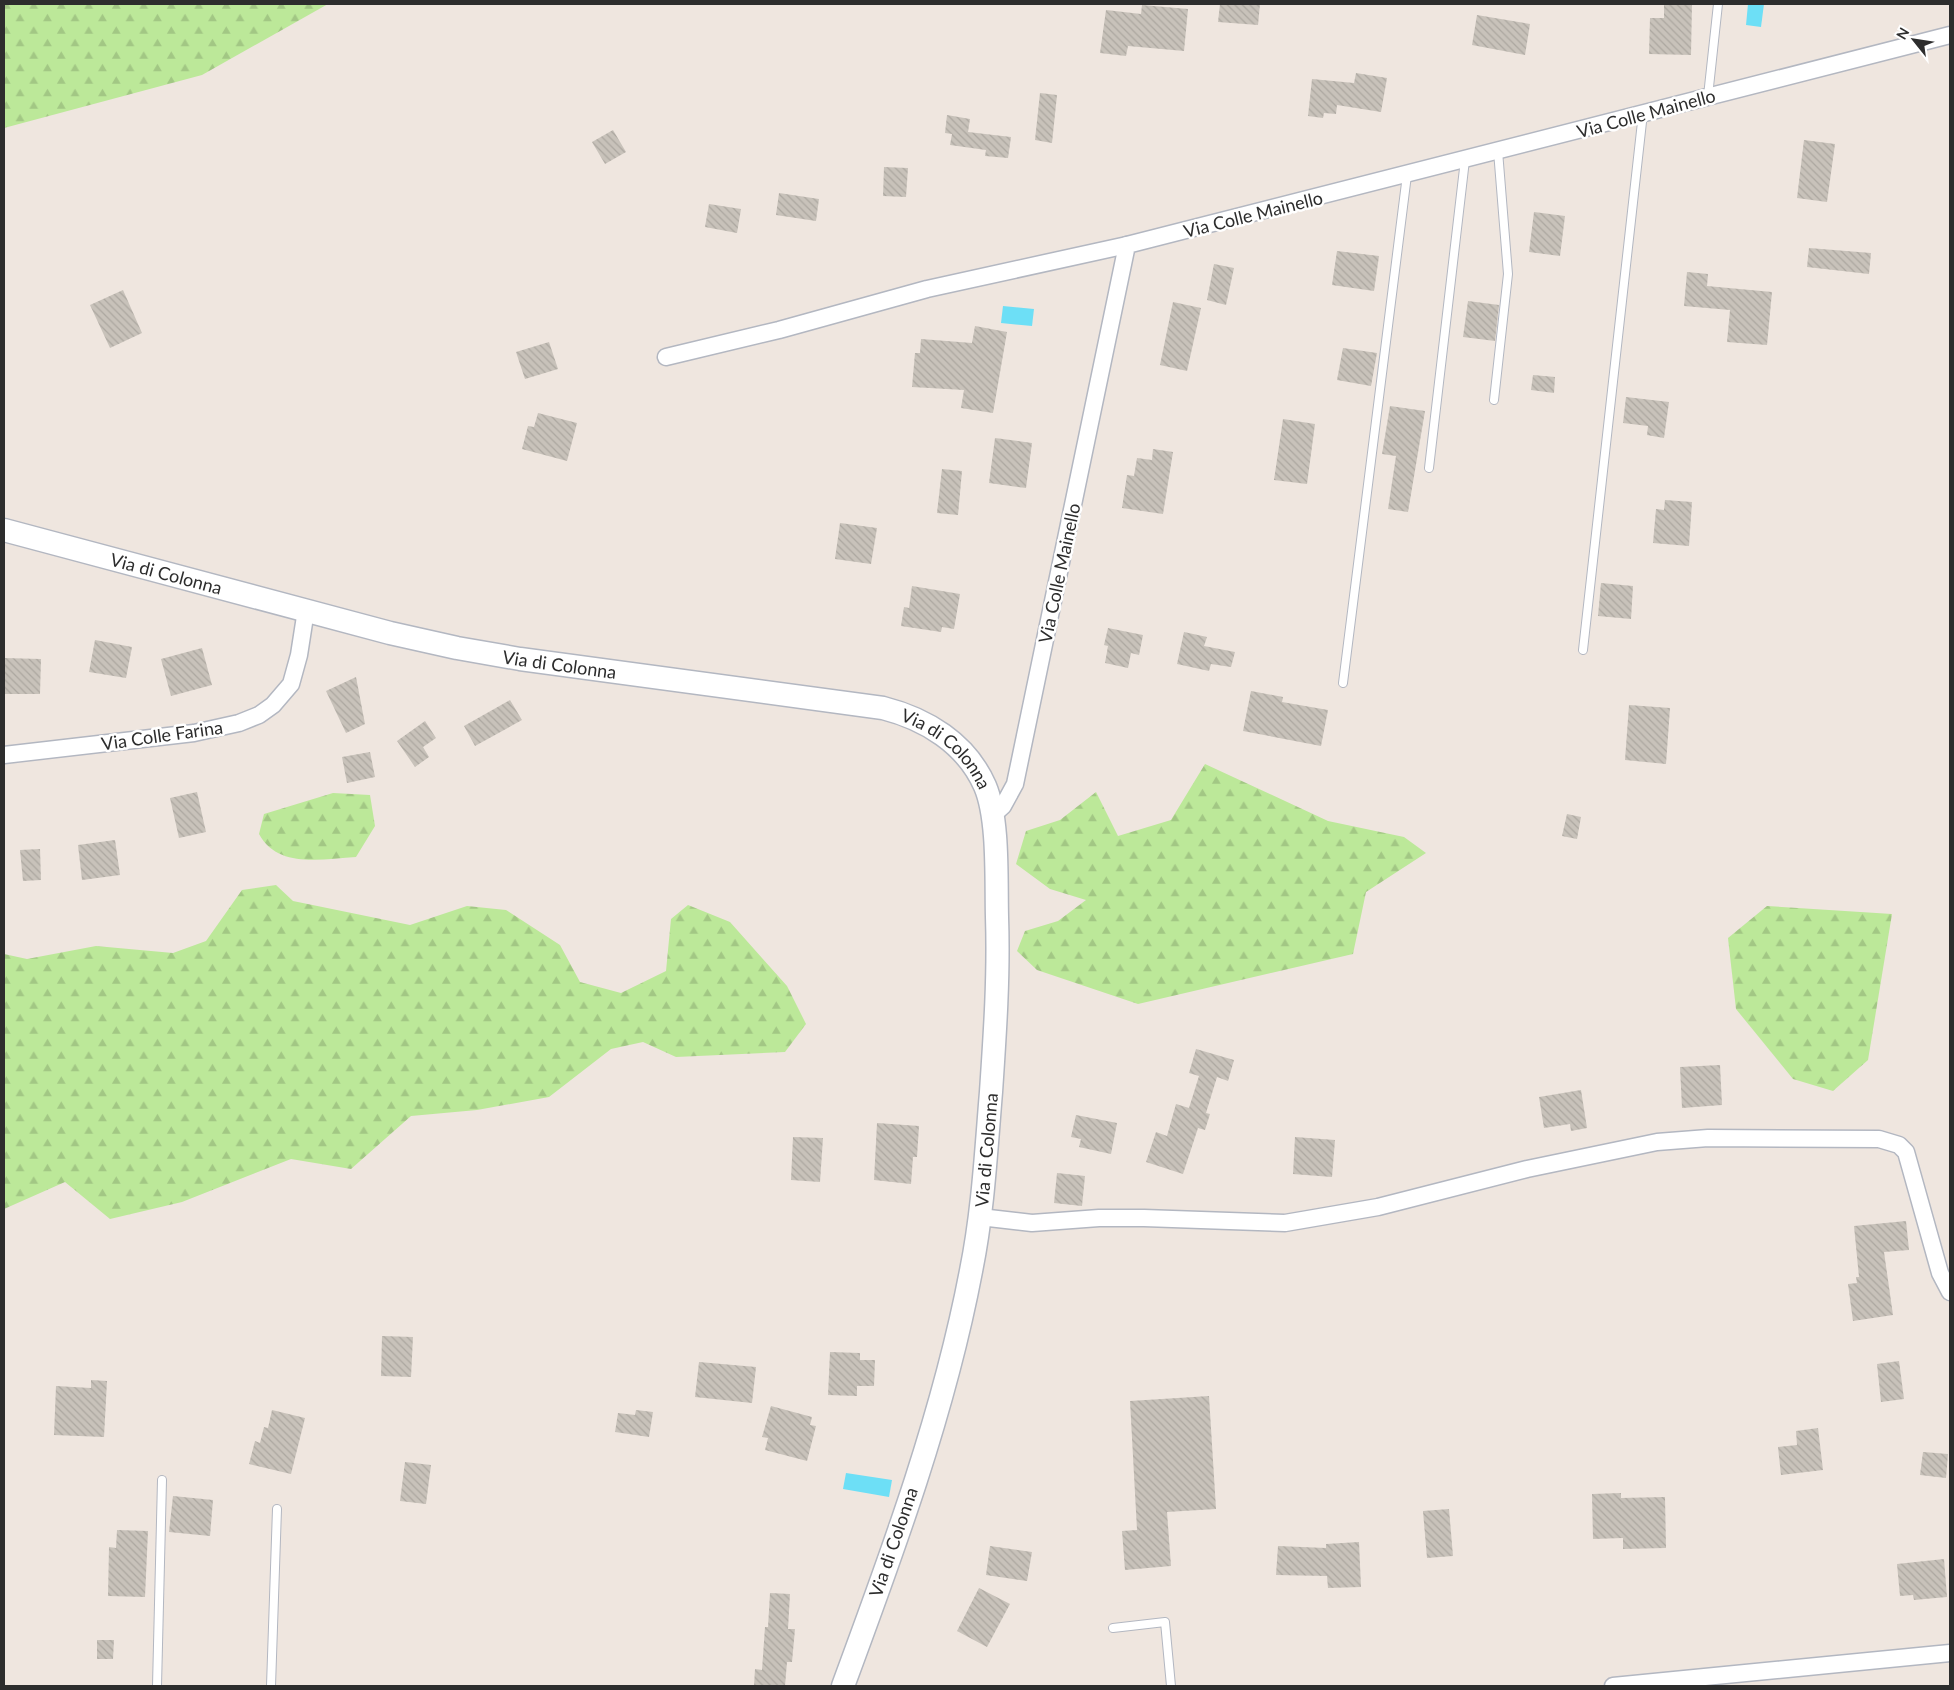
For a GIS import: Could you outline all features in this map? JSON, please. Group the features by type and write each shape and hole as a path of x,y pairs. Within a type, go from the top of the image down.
{"street":[{"name":"Via Colle Mainello","path":"993,815 1002,806 1015,784 1127,245 1950,35"},
{"path":"666,357 786,328 934,288 1127,245"},
{"name":"Via di Colonna","path":"4,530 409,637 520,659 851,702 905,714 938,731 968,761 985,786 993,815 998,983 985,1175 980,1217 969,1284 938,1406 843,1686"},
{"name":"Via Colle Farina","path":"4,755 194,733 239,723 258,715 273,705 291,684 299,655 306,610"},
{"path":"980,1217 1032,1223 1099,1218 1144,1218 1285,1223 1371,1209 1527,1169 1657,1142 1708,1138 1879,1139 1899,1145 1906,1152 1935,1254 1943,1279 1950,1292"},
{"path":"1613,1686 1950,1653"}],"lane":[{"path":"1708,96 1718,4"},
{"path":"1583,650 1642,114"},
{"path":"1494,400 1508,274 1498,151"},
{"path":"1429,468 1465,160"},
{"path":"1343,683 1407,175"},
{"path":"157,1686 162,1480"},
{"path":"271,1686 277,1509"},
{"path":"1113,1628 1165,1622 1170,1686"}],"green space":[{"path":"4,4 328,4 202,75 4,128"},
{"path":"1205,764 1328,821 1404,837 1426,853 1366,892 1353,954 1138,1004 1037,970 1017,951 1025,931 1058,921 1086,900 1050,889 1016,864 1026,831 1060,820 1096,792 1118,836 1171,820"},
{"path":"333,793 370,795 375,826 356,857 315,860 289,857 277,853 267,845 259,834 264,814"},
{"path":"276,885 293,901 410,925 467,906 506,910 560,945 580,982 621,993 666,971 671,919 688,905 730,922 787,986 806,1024 785,1052 676,1057 643,1042 611,1049 549,1097 477,1110 411,1116 351,1169 291,1159 182,1202 110,1219 65,1182 4,1209 4,954 27,959 96,946 173,953 206,941 242,890"},
{"path":"1767,906 1892,914 1868,1060 1833,1091 1793,1079 1736,1009 1728,938"}],"water":[{"path":"1748,4 1764,4 1761,27 1746,25"},
{"path":"1003,306 1034,309 1032,326 1001,323"},
{"path":"846,1473 892,1480 889,1497 843,1489"}],"building":[{"path":"1220,4 1260,4 1258,25 1218,22"},
{"path":"1664,4 1692,4 1691,55 1649,54 1650,18 1664,18"},
{"path":"1142,5 1188,9 1184,51 1128,46 1126,56 1100,53 1106,10 1141,14"},
{"path":"1477,15 1530,24 1525,55 1472,45"},
{"path":"1356,73 1387,78 1381,112 1337,105 1336,114 1324,113 1323,118 1308,116 1312,79 1354,83"},
{"path":"1040,93 1057,95 1052,143 1035,140"},
{"path":"947,115 970,119 968,132 1011,137 1008,158 985,156 986,150 950,145 952,134 945,133"},
{"path":"613,130 626,152 605,164 592,142"},
{"path":"1804,140 1835,144 1827,202 1797,198"},
{"path":"884,167 908,168 906,197 883,196"},
{"path":"779,193 819,199 816,221 776,215"},
{"path":"709,204 741,209 737,233 705,227"},
{"path":"1534,212 1565,216 1560,256 1529,252"},
{"path":"1809,248 1871,253 1869,274 1807,267"},
{"path":"1337,251 1379,256 1374,291 1332,285"},
{"path":"1214,264 1234,268 1226,305 1207,300"},
{"path":"1687,272 1708,274 1707,286 1772,292 1767,345 1727,342 1730,310 1684,306"},
{"path":"123,290 142,333 110,348 90,305"},
{"path":"1468,301 1499,305 1495,341 1463,337"},
{"path":"1173,302 1201,308 1187,371 1160,365"},
{"path":"975,326 1007,332 993,413 961,408 964,390 912,387 915,353 920,353 921,339 972,343"},
{"path":"549,342 558,369 525,379 516,352"},
{"path":"1343,348 1377,353 1371,386 1337,380"},
{"path":"1533,375 1555,377 1554,393 1531,390"},
{"path":"1626,397 1669,402 1664,438 1647,435 1648,426 1623,423"},
{"path":"1390,406 1425,411 1408,512 1388,509 1396,456 1382,454"},
{"path":"538,413 577,423 567,461 522,449 528,426 534,427"},
{"path":"1283,419 1315,424 1307,484 1274,480"},
{"path":"995,438 1032,443 1026,488 989,483"},
{"path":"1153,449 1173,452 1163,514 1122,508 1127,475 1134,476 1137,458 1152,460"},
{"path":"942,469 962,471 958,515 937,513"},
{"path":"1665,500 1692,502 1689,546 1653,543 1656,509 1664,510"},
{"path":"840,523 877,528 871,564 835,559"},
{"path":"1601,583 1633,586 1631,619 1598,616"},
{"path":"912,586 960,594 954,629 942,627 941,632 901,626 904,607 909,608"},
{"path":"1108,628 1143,635 1139,655 1131,653 1128,668 1105,663 1108,646 1104,645"},
{"path":"1184,632 1207,637 1204,646 1235,652 1231,667 1211,664 1209,671 1177,664"},
{"path":"95,640 132,647 126,678 89,672"},
{"path":"202,648 212,685 171,696 161,659"},
{"path":"4,658 41,659 40,694 4,694"},
{"path":"356,677 365,724 346,733 326,691"},
{"path":"1251,691 1283,697 1282,702 1328,710 1321,746 1243,731"},
{"path":"510,700 522,720 475,746 464,726"},
{"path":"1629,705 1670,708 1666,764 1625,760"},
{"path":"425,721 436,738 423,747 429,757 415,767 397,741"},
{"path":"370,752 375,777 347,783 342,757"},
{"path":"197,792 206,832 179,838 170,798"},
{"path":"1567,814 1581,817 1577,839 1562,836"},
{"path":"115,840 120,875 82,880 78,845"},
{"path":"40,849 41,880 23,881 20,850"},
{"path":"1196,1049 1234,1060 1228,1081 1217,1077 1206,1113 1210,1114 1205,1130 1198,1128 1183,1174 1146,1162 1156,1132 1167,1136 1176,1104 1189,1108 1199,1076 1189,1073"},
{"path":"1720,1065 1722,1105 1682,1108 1680,1067"},
{"path":"1581,1090 1587,1128 1571,1131 1570,1124 1544,1128 1539,1097"},
{"path":"1076,1115 1117,1123 1111,1154 1079,1147 1081,1139 1071,1137"},
{"path":"877,1123 919,1126 917,1157 913,1157 911,1184 874,1180"},
{"path":"793,1137 823,1138 820,1182 791,1180"},
{"path":"1295,1137 1335,1140 1332,1177 1293,1174"},
{"path":"1057,1173 1085,1176 1082,1206 1054,1203"},
{"path":"1906,1221 1909,1250 1884,1252 1893,1315 1853,1321 1848,1284 1857,1283 1856,1277 1859,1277 1854,1226"},
{"path":"382,1336 413,1337 411,1377 381,1376"},
{"path":"830,1352 860,1353 860,1360 875,1360 874,1386 857,1386 857,1396 828,1395"},
{"path":"1899,1361 1904,1399 1881,1402 1877,1364"},
{"path":"699,1362 756,1367 752,1403 695,1397"},
{"path":"91,1380 107,1381 104,1437 54,1435 56,1386 91,1388"},
{"path":"1209,1396 1216,1509 1167,1512 1171,1566 1125,1570 1122,1531 1137,1530 1130,1401"},
{"path":"771,1406 812,1417 810,1425 816,1426 807,1461 765,1450 768,1438 762,1437"},
{"path":"272,1410 305,1418 291,1474 249,1464 255,1441 260,1443 264,1427 268,1428"},
{"path":"636,1410 653,1412 649,1437 615,1432 618,1413 635,1415"},
{"path":"1818,1428 1823,1470 1781,1475 1778,1447 1797,1445 1796,1431"},
{"path":"1923,1452 1948,1454 1946,1478 1920,1475"},
{"path":"405,1462 431,1465 426,1504 400,1501"},
{"path":"1621,1493 1621,1498 1665,1497 1666,1548 1623,1549 1623,1538 1593,1539 1592,1494"},
{"path":"173,1496 213,1500 210,1536 169,1532"},
{"path":"1449,1509 1453,1556 1427,1558 1423,1511"},
{"path":"117,1530 148,1531 145,1597 108,1596 109,1547 116,1548"},
{"path":"1359,1542 1361,1587 1328,1588 1327,1576 1276,1575 1278,1546 1326,1548 1326,1544"},
{"path":"990,1546 1032,1552 1027,1581 986,1575"},
{"path":"1944,1559 1947,1597 1914,1600 1913,1595 1900,1596 1897,1564"},
{"path":"979,1588 1010,1604 987,1647 957,1631"},
{"path":"770,1593 790,1594 788,1629 795,1629 792,1662 787,1662 785,1686 754,1686 755,1669 762,1670 765,1627 768,1627"},
{"path":"97,1640 114,1640 113,1659 97,1659"}]}
